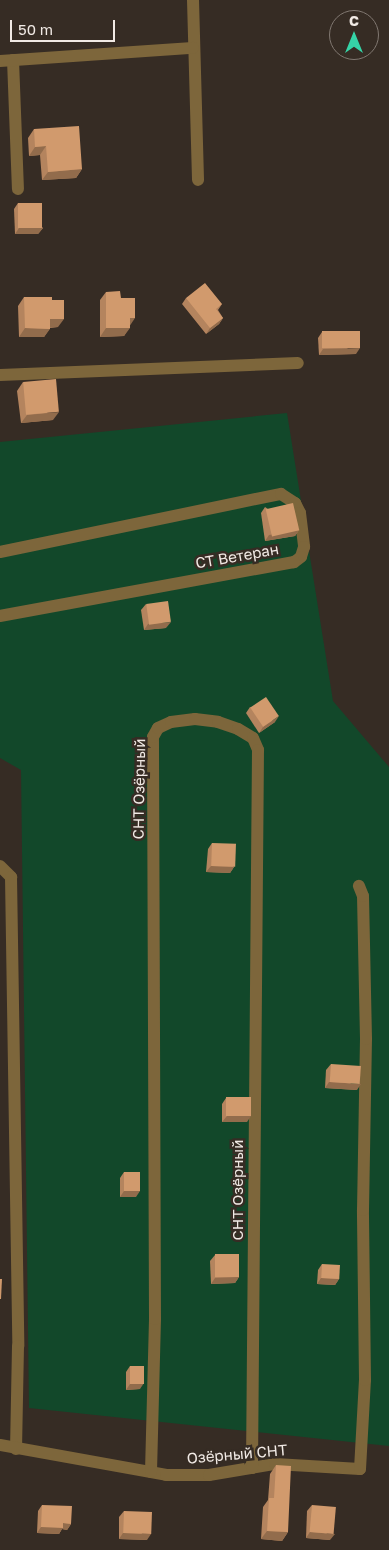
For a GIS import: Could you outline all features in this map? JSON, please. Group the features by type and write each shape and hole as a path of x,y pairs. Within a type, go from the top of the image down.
{"street":[{"path":"193,0 198,180"},
{"path":"18,189 6,60 193,48"},
{"path":"0,374 298,363"},
{"name":"СТ Ветеран","path":"0,552 281,494 295,503 300,513 304,547 301,557 294,562 0,616"},
{"name":"СНТ Озёрный","path":"151,1472 155,1319 152,737 158,728 171,722 195,719 218,722 238,729 253,738 258,750 252,1468"},
{"path":"0,866 11,877 18,1346 16,1449"},
{"name":"Озёрный СНТ","path":"0,1445 151,1472 209,1475 275,1464 360,1469 365,1380 363,1210 366,1039 363,896 359,886"}],"green space":[{"path":"287,413 333,701 389,767 389,1446 29,1408 21,770 0,758 0,442"}],"building":[{"path":"79,126 82,169 48,172 46,146 35,147 34,129"},
{"path":"18,203 42,203 42,228 18,228"},
{"path":"205,283 222,304 216,309 223,318 210,328 186,298"},
{"path":"120,291 121,298 135,298 135,318 130,318 130,328 106,328 106,292"},
{"path":"24,297 52,297 52,300 64,300 64,319 50,319 50,329 25,328"},
{"path":"322,331 360,331 360,348 322,348"},
{"path":"56,379 59,412 26,415 23,382"},
{"path":"293,503 299,530 272,537 266,509"},
{"path":"168,601 171,622 149,625 146,604"},
{"path":"266,697 279,716 263,727 250,708"},
{"path":"212,843 236,844 235,867 211,866"},
{"path":"331,1064 361,1066 360,1084 330,1082"},
{"path":"226,1097 251,1097 251,1116 226,1116"},
{"path":"124,1172 140,1172 140,1191 124,1191"},
{"path":"215,1254 239,1254 239,1277 215,1277"},
{"path":"322,1264 340,1265 339,1279 321,1278"},
{"path":"0,1279 2,1279 1,1299 0,1299"},
{"path":"130,1366 144,1366 144,1384 130,1384"},
{"path":"276,1465 291,1466 288,1532 267,1531 269,1498 274,1498"},
{"path":"42,1505 72,1506 71,1524 63,1523 63,1528 41,1527"},
{"path":"312,1505 336,1507 334,1534 310,1532"},
{"path":"124,1511 152,1512 151,1534 123,1533"}]}
